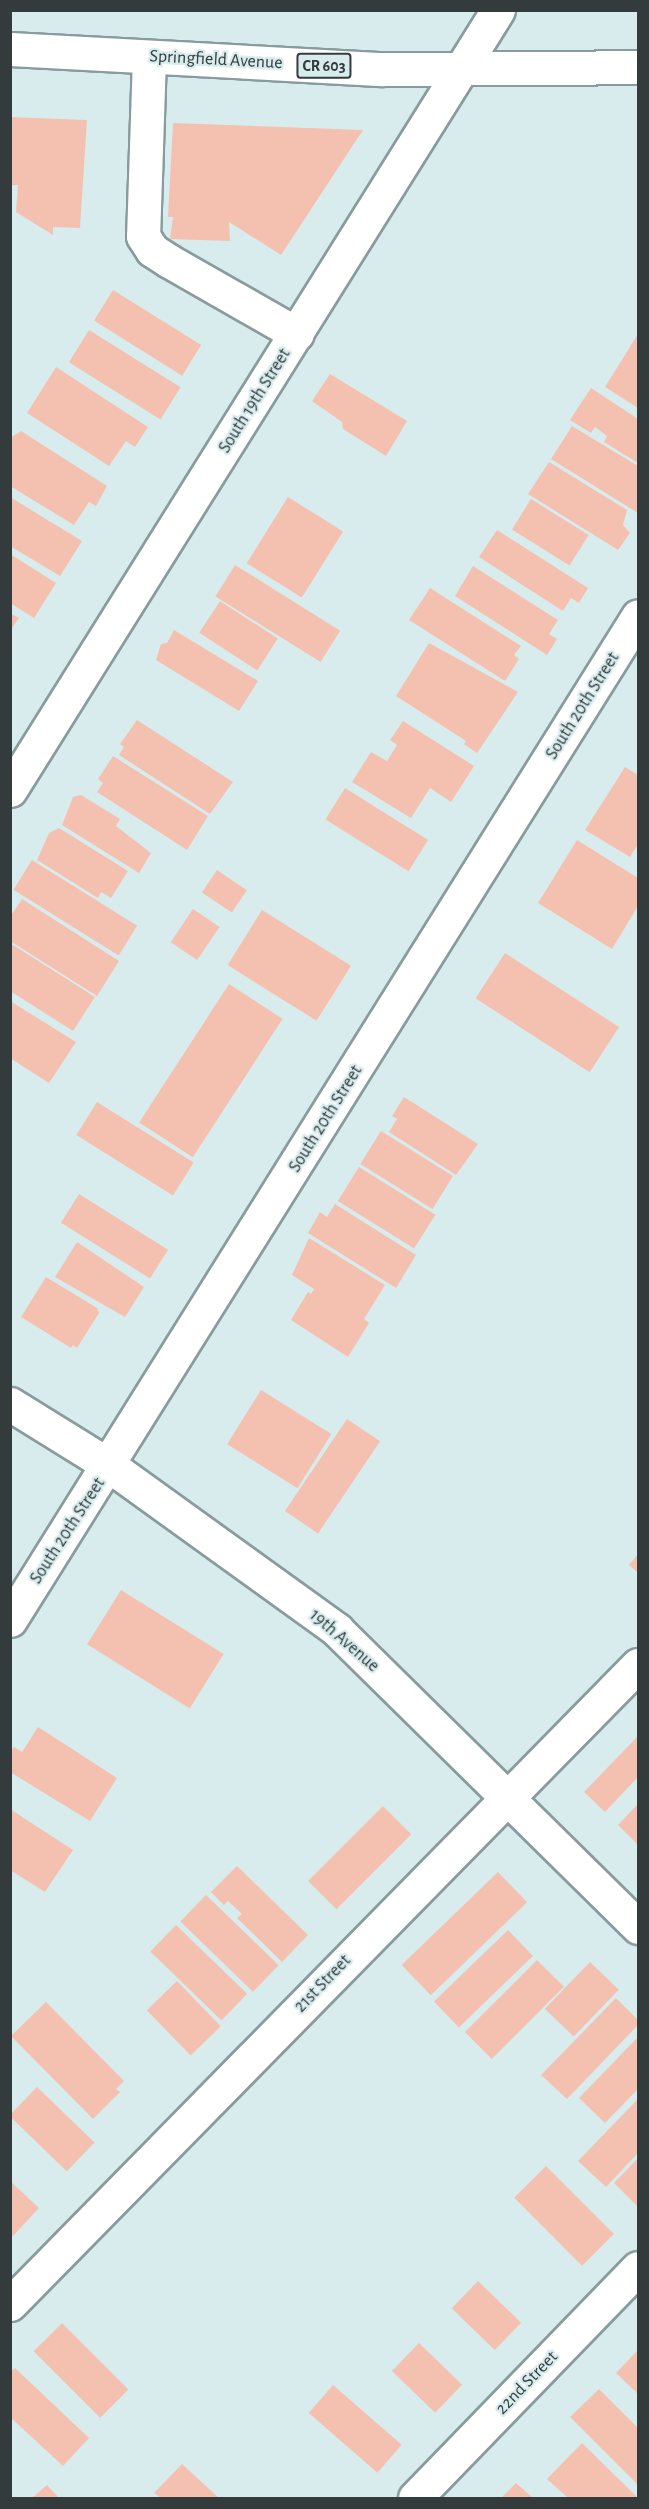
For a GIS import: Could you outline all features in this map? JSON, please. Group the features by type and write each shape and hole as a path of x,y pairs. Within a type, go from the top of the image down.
{"street":[{"name":"South 19th Street","path":"10,790 498,10"},
{"name":"Springfield Avenue","path":"10,49 382,69 639,67"},
{"path":"149,57 143,236 152,250 169,261 297,334"},
{"name":"South 20th Street","path":"10,1620 110,1466 639,616"},
{"name":"19th Avenue","path":"10,1404 110,1466 337,1630 639,1927"},
{"name":"21st Street","path":"10,2304 506,1797 639,1665"},
{"name":"22nd Street","path":"415,2499 639,2268"}],"building":[{"path":"10,117 87,120 80,228 53,227 53,235 16,212 18,185 10,185"},
{"path":"173,123 363,130 281,255 229,222 230,241 170,239 173,217 168,217"},
{"path":"113,290 201,345 182,376 94,321"},
{"path":"89,330 181,387 160,419 69,362"},
{"path":"638,334 638,408 605,387"},
{"path":"56,367 148,427 135,447 126,441 109,466 27,413"},
{"path":"330,374 407,421 386,456 343,429 342,422 312,401"},
{"path":"591,388 638,419 638,463 604,442 607,436 595,427 591,433 570,420"},
{"path":"572,426 638,466 638,513 551,459"},
{"path":"21,431 107,486 96,506 89,502 74,525 10,486 10,438"},
{"path":"549,462 627,510 623,525 630,533 618,550 528,494"},
{"path":"10,497 82,541 60,576 10,546"},
{"path":"288,497 343,531 302,598 247,563"},
{"path":"531,499 589,535 570,566 512,530"},
{"path":"497,530 588,588 579,603 571,598 563,611 479,557"},
{"path":"10,554 56,583 34,618 10,603"},
{"path":"235,565 340,631 321,662 215,596"},
{"path":"473,566 558,620 549,634 557,639 547,655 455,596"},
{"path":"430,588 521,646 514,655 519,659 505,681 409,620"},
{"path":"220,601 278,639 257,670 199,633"},
{"path":"10,613 19,618 10,631"},
{"path":"174,630 258,681 239,711 156,660 161,644 167,643"},
{"path":"429,643 518,692 477,753 464,744 466,741 396,696"},
{"path":"137,720 233,782 210,814 119,755 124,747 120,744"},
{"path":"403,721 474,766 451,802 430,788 411,818 352,782 371,752 387,761 397,745 390,740"},
{"path":"113,756 208,816 187,850 97,792 103,783 98,779"},
{"path":"625,767 638,775 638,844 630,857 585,830"},
{"path":"345,788 428,840 409,871 325,819"},
{"path":"81,795 120,819 116,826 151,853 139,873 62,825 73,797"},
{"path":"59,828 128,871 111,898 101,892 98,898 37,860 49,833"},
{"path":"577,840 638,878 638,906 612,949 538,903"},
{"path":"32,860 137,926 119,955 13,890"},
{"path":"217,870 247,890 232,913 202,892"},
{"path":"22,899 119,961 97,996 10,941 10,917"},
{"path":"193,909 220,927 197,960 171,942"},
{"path":"262,910 351,966 317,1021 228,965"},
{"path":"10,943 95,997 73,1031 10,991"},
{"path":"505,953 619,1027 590,1072 476,998"},
{"path":"229,984 283,1019 193,1157 139,1122"},
{"path":"10,1001 76,1042 49,1083 10,1058"},
{"path":"404,1097 478,1144 456,1175 389,1132 397,1119 392,1116"},
{"path":"97,1102 194,1162 173,1195 76,1135"},
{"path":"381,1131 453,1176 432,1209 360,1164"},
{"path":"359,1167 435,1215 414,1249 338,1201"},
{"path":"79,1194 168,1250 150,1278 61,1223"},
{"path":"335,1204 416,1255 396,1288 308,1233 320,1212 327,1217"},
{"path":"309,1238 385,1285 364,1319 369,1323 348,1357 291,1320 308,1292 311,1294 314,1289 292,1275"},
{"path":"77,1242 144,1287 125,1317 55,1277"},
{"path":"46,1277 97,1308 99,1313 77,1348 73,1345 71,1348 21,1317"},
{"path":"261,1390 331,1434 297,1488 227,1444"},
{"path":"347,1419 380,1441 318,1533 285,1511"},
{"path":"638,1554 638,1573 629,1565"},
{"path":"121,1590 224,1654 190,1708 87,1644"},
{"path":"38,1727 117,1778 90,1821 10,1772 10,1751 14,1747 22,1752"},
{"path":"638,1736 638,1777 605,1812 584,1792"},
{"path":"638,1804 638,1845 618,1825"},
{"path":"383,1806 411,1834 336,1909 308,1881"},
{"path":"10,1809 73,1850 45,1892 10,1870"},
{"path":"237,1866 308,1935 282,1962 237,1918 242,1914 228,1901 224,1905 211,1892"},
{"path":"498,1872 527,1902 431,1995 402,1965"},
{"path":"206,1895 279,1965 253,1992 180,1922"},
{"path":"176,1925 247,1994 222,2020 150,1952"},
{"path":"508,1930 533,1956 459,2027 434,2002"},
{"path":"537,1960 564,1987 492,2059 465,2032"},
{"path":"590,1962 619,1990 574,2037 545,2009"},
{"path":"177,1981 221,2026 191,2055 147,2010"},
{"path":"616,1998 638,2020 638,2025 567,2099 541,2075"},
{"path":"46,2002 124,2081 116,2089 120,2092 93,2119 11,2036"},
{"path":"638,2037 638,2089 605,2123 579,2098"},
{"path":"37,2087 95,2143 67,2171 10,2117"},
{"path":"638,2099 638,2153 606,2187 578,2161"},
{"path":"638,2158 638,2207 614,2183"},
{"path":"546,2166 614,2234 582,2266 514,2198"},
{"path":"10,2181 39,2208 13,2236 10,2233"},
{"path":"478,2281 521,2323 495,2350 452,2308"},
{"path":"62,2323 128,2389 100,2418 34,2351"},
{"path":"419,2343 462,2385 435,2413 392,2371"},
{"path":"638,2350 638,2394 616,2373"},
{"path":"15,2368 89,2438 63,2466 10,2417 10,2372"},
{"path":"333,2385 402,2445 377,2473 309,2413"},
{"path":"599,2389 638,2428 638,2485 570,2417"},
{"path":"582,2443 638,2498 568,2498 547,2479"},
{"path":"182,2464 219,2498 161,2498 154,2493"},
{"path":"516,2483 533,2498 501,2498"},
{"path":"47,2485 59,2498 32,2498"}]}
